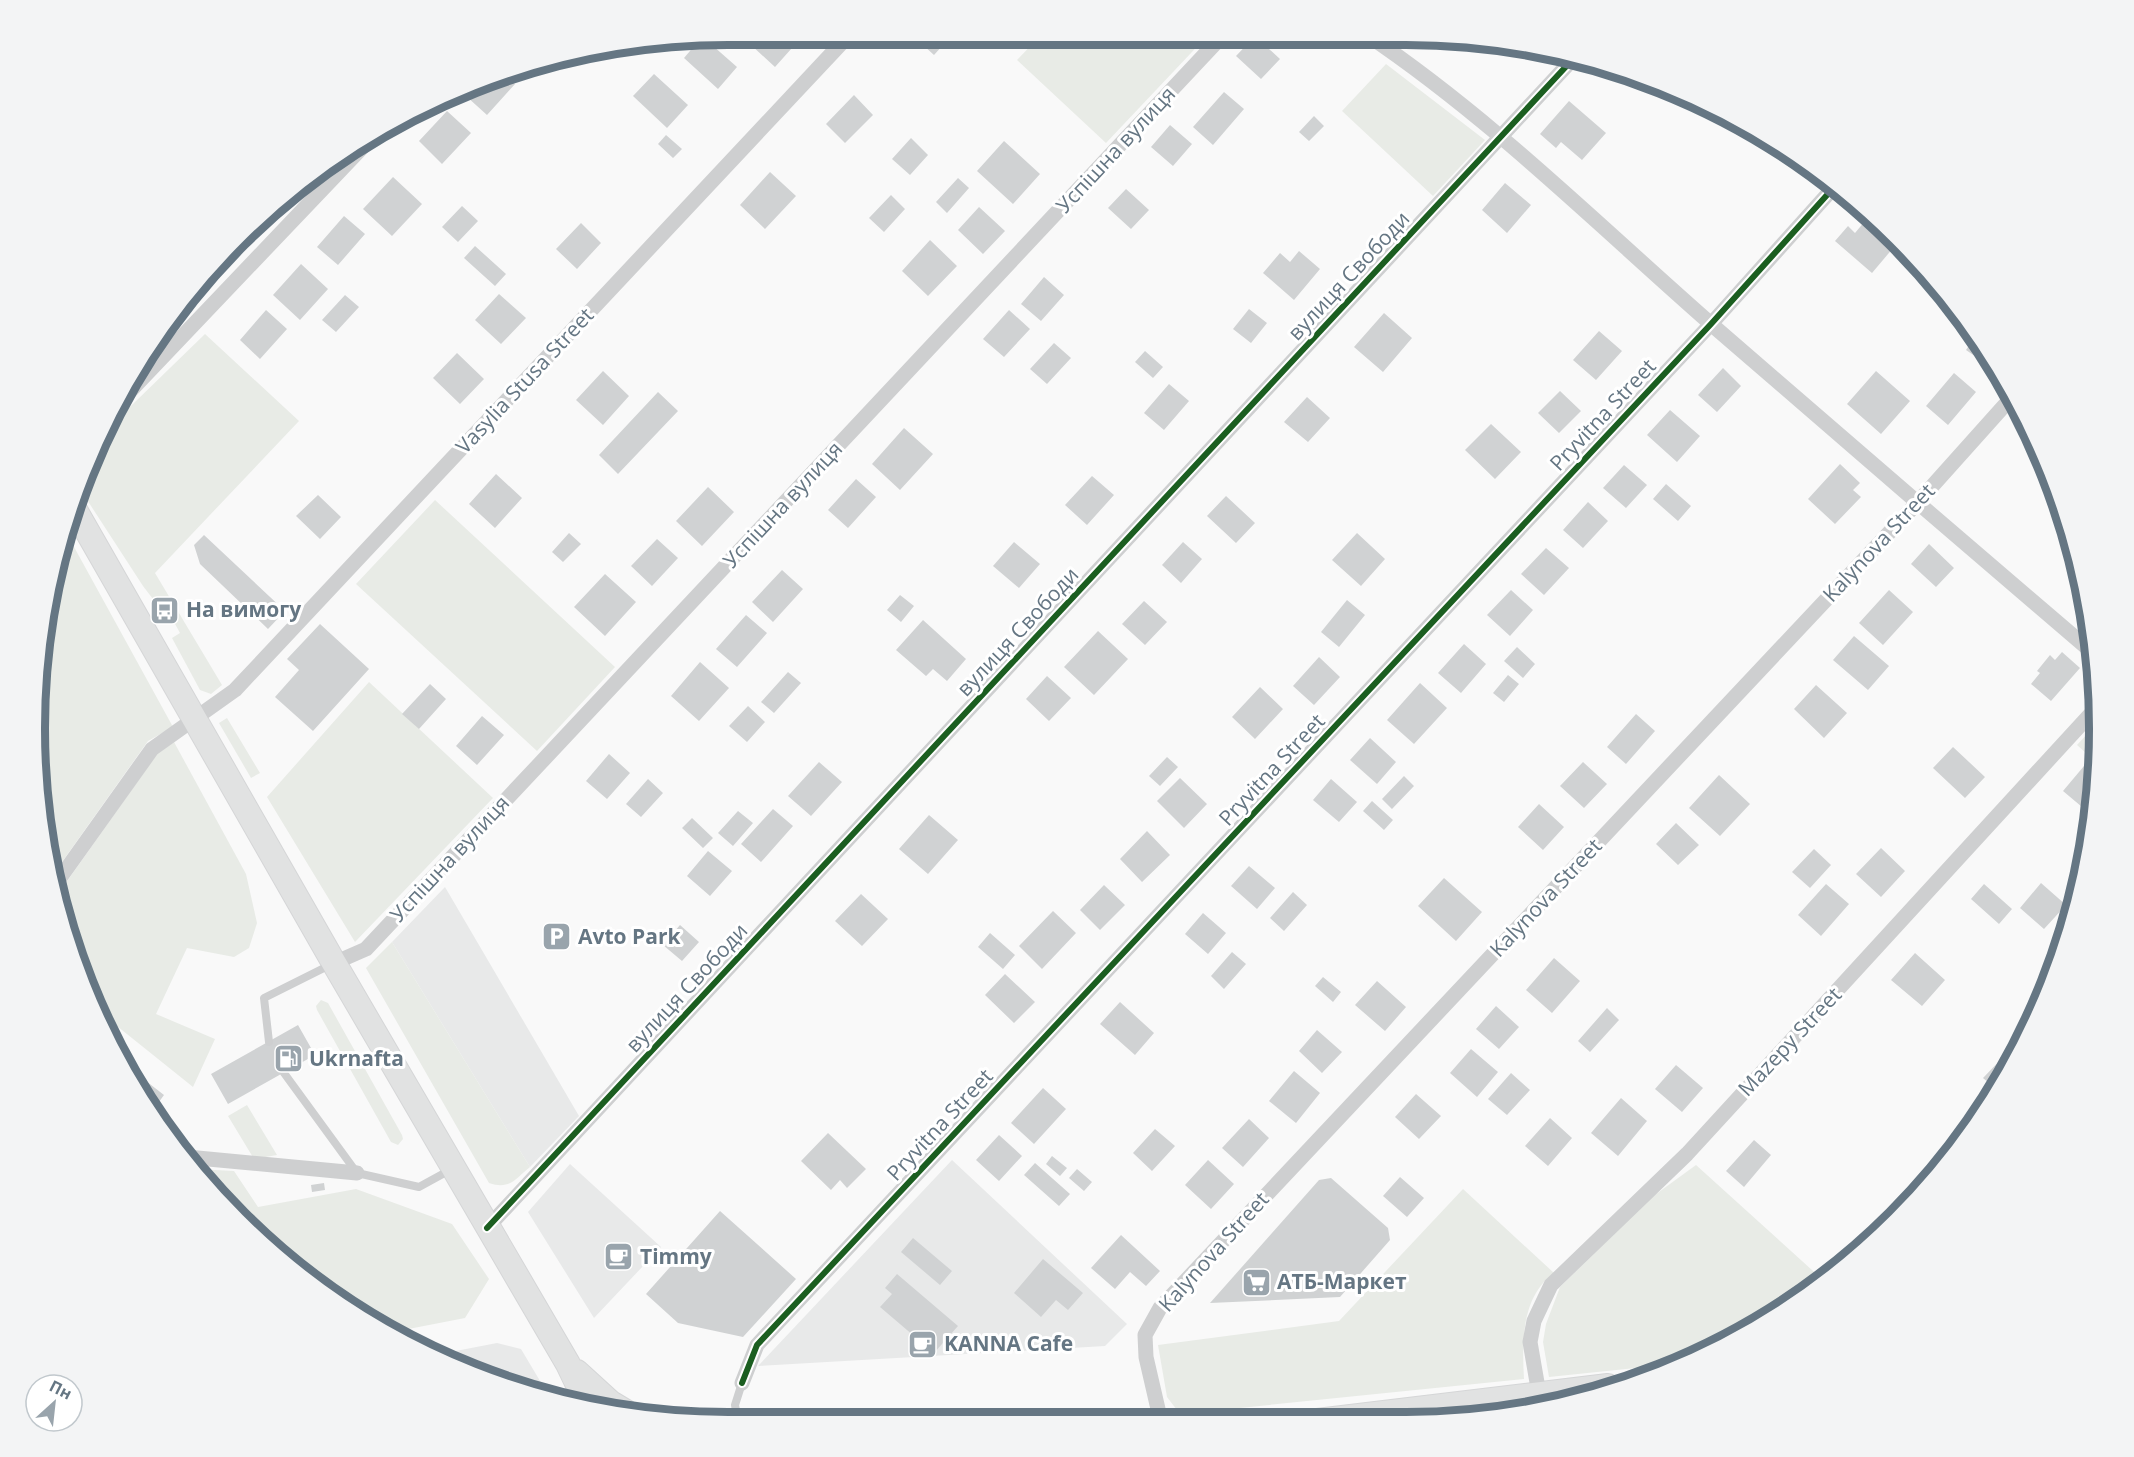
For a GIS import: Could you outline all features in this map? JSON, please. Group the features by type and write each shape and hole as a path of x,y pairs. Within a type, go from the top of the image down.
{"main road":[{"path":"79,517 194,721 568,1364 583,1396"},
{"path":"568,1364 609,1401"},
{"path":"1391,1412 1582,1389"}],"street":[{"name":"Vasylia Stusa Street","path":"61,876 152,748 236,690 840,45"},
{"name":"Успішна вулиця","path":"334,963 366,949 1214,45"},
{"path":"1382,45 1501,137 1711,324 2084,645"},
{"name":"вулиця Свободи","path":"487,1228 1568,65"},
{"path":"142,378 352,158"},
{"name":"Pryvitna Street","path":"742,1383 757,1345 1711,324 1829,192"},
{"name":"Kalynova Street","path":"1159,1412 1146,1357 1145,1335 1160,1308 1918,502 2007,404"},
{"name":"Mazepy Street","path":"1539,1394 1530,1342 1534,1321 1551,1285 1687,1154 2089,716"},
{"path":"197,1158 357,1173"}],"lane":[{"path":"269,1042 264,998 334,963"},
{"path":"284,1073 357,1173 419,1187 453,1168"},
{"path":"736,1412 735,1404 742,1383"}],"shaded area":[{"path":"1031,45 1199,45 1106,143 1017,60"},
{"path":"1386,64 1485,140 1433,196 1342,111"},
{"path":"205,334 299,421 155,573 222,685 211,694 200,690 172,638 180,633 162,600 156,603 143,586 85,497 121,416"},
{"path":"435,500 615,667 537,751 356,584"},
{"path":"71,542 173,727 148,741 59,866 46,773 46,684 58,595"},
{"path":"369,682 493,798 355,942 267,797"},
{"path":"227,718 260,773 251,778 219,723"},
{"path":"2089,732 2088,755 2077,745"},
{"path":"174,742 246,874 257,923 249,948 234,957 187,948 156,1014 215,1039 193,1087 111,1021 81,948 64,886 157,754"},
{"path":"445,887 579,1116 530,1167 392,942"},
{"path":"392,942 530,1167 512,1182 502,1185 489,1183 366,968"},
{"path":"321,1000 328,1003 402,1135 403,1139 398,1145 391,1142 317,1010 316,1006"},
{"path":"247,1105 277,1155 254,1159 228,1116"},
{"path":"952,1160 1127,1324 1105,1346 758,1366"},
{"path":"570,1164 661,1247 594,1318 528,1212"},
{"path":"1696,1165 1817,1275 1747,1320 1708,1342 1667,1360 1650,1367 1549,1377 1543,1342 1546,1324 1560,1287 1652,1197"},
{"path":"207,1170 234,1171 258,1207 356,1189 452,1224 489,1279 465,1318 404,1330 387,1320 312,1271 245,1212"},
{"path":"1463,1189 1554,1273 1543,1283 1529,1307 1523,1350 1524,1379 1200,1412 1178,1412 1167,1397 1158,1345 1339,1321"},
{"path":"497,1343 521,1349 543,1386 509,1376 449,1352"}],"building":[{"path":"712,45 737,67 718,89 684,58 694,46"},
{"path":"751,45 795,45 775,67"},
{"path":"923,45 943,45 934,55"},
{"path":"1246,45 1265,45 1280,59 1261,79 1236,56"},
{"path":"654,74 688,105 667,128 633,96"},
{"path":"511,80 515,84 487,115 467,97"},
{"path":"1224,92 1244,109 1213,145 1193,127"},
{"path":"854,95 873,115 845,143 826,124"},
{"path":"1569,101 1606,133 1582,160 1561,142 1556,148 1540,134"},
{"path":"447,111 471,133 442,164 419,141"},
{"path":"1314,116 1324,126 1309,141 1299,132"},
{"path":"1170,125 1192,144 1173,166 1151,147"},
{"path":"666,135 682,149 673,158 658,144"},
{"path":"911,138 928,155 910,175 892,159"},
{"path":"1004,141 1040,174 1013,204 977,171"},
{"path":"770,172 796,196 765,229 740,205"},
{"path":"393,177 422,204 392,236 363,209"},
{"path":"958,178 969,188 947,213 936,202"},
{"path":"1505,183 1531,205 1507,233 1482,210"},
{"path":"1126,189 1149,210 1131,229 1108,208"},
{"path":"891,195 905,209 884,232 869,218"},
{"path":"462,206 478,221 458,242 442,227"},
{"path":"979,207 1005,231 983,254 958,230"},
{"path":"344,216 365,234 338,265 317,247"},
{"path":"1864,222 1892,249 1872,273 1835,241 1848,226 1855,233"},
{"path":"581,223 601,243 577,269 556,249"},
{"path":"930,240 957,266 928,296 902,271"},
{"path":"475,246 506,274 495,286 464,258"},
{"path":"1299,251 1320,269 1294,300 1263,273 1280,253 1290,262"},
{"path":"301,264 328,289 300,320 273,295"},
{"path":"1044,277 1064,295 1041,321 1021,304"},
{"path":"499,294 526,318 501,344 475,320"},
{"path":"345,295 359,307 336,332 322,320"},
{"path":"1249,309 1267,323 1251,343 1233,329"},
{"path":"266,310 287,329 260,359 240,340"},
{"path":"1009,310 1030,329 1004,357 983,339"},
{"path":"1384,313 1412,338 1383,372 1354,347"},
{"path":"1599,331 1622,351 1596,380 1573,360"},
{"path":"1054,343 1071,358 1047,384 1030,369"},
{"path":"1970,344 1981,360 1966,350"},
{"path":"1145,351 1163,367 1153,378 1135,362"},
{"path":"457,353 484,379 460,404 433,378"},
{"path":"1723,368 1741,386 1717,412 1698,395"},
{"path":"603,371 629,396 603,425 576,400"},
{"path":"1876,371 1910,401 1881,434 1847,404"},
{"path":"1954,373 1976,392 1948,425 1926,406"},
{"path":"1169,384 1189,401 1164,430 1144,413"},
{"path":"1560,391 1581,411 1559,433 1538,413"},
{"path":"658,392 678,411 618,474 599,455"},
{"path":"1307,397 1330,418 1308,442 1284,422"},
{"path":"1670,410 1700,436 1677,462 1647,435"},
{"path":"1491,424 1521,452 1495,479 1465,450"},
{"path":"904,428 933,454 900,490 872,464"},
{"path":"1840,464 1860,483 1853,490 1861,497 1835,524 1808,499"},
{"path":"1624,465 1647,485 1626,508 1603,488"},
{"path":"496,474 522,498 495,528 469,504"},
{"path":"1092,476 1114,495 1087,525 1065,505"},
{"path":"856,479 876,497 848,528 828,510"},
{"path":"1666,484 1691,506 1678,521 1653,499"},
{"path":"708,487 734,512 702,546 676,521"},
{"path":"318,495 341,517 320,539 296,516"},
{"path":"1226,496 1255,523 1236,543 1207,516"},
{"path":"1588,502 1608,521 1583,548 1563,530"},
{"path":"569,533 581,544 563,562 552,552"},
{"path":"1357,533 1385,559 1361,586 1332,560"},
{"path":"204,535 285,611 268,629 200,564 194,545"},
{"path":"657,539 678,558 652,586 631,566"},
{"path":"1014,542 1040,564 1019,588 993,566"},
{"path":"1183,542 1202,559 1181,583 1162,565"},
{"path":"1929,544 1954,568 1936,587 1911,564"},
{"path":"1546,548 1569,568 1544,595 1521,574"},
{"path":"782,570 803,589 773,622 752,602"},
{"path":"605,574 636,602 605,636 574,607"},
{"path":"1511,590 1533,610 1510,636 1487,615"},
{"path":"1889,590 1913,612 1883,645 1859,623"},
{"path":"900,595 914,606 901,622 887,610"},
{"path":"1347,600 1365,615 1339,647 1321,632"},
{"path":"1144,601 1167,622 1145,645 1122,624"},
{"path":"746,615 767,633 737,667 716,649"},
{"path":"923,620 966,659 947,681 933,669 926,676 896,650"},
{"path":"320,624 369,669 313,731 275,697 299,670 287,659"},
{"path":"1098,631 1128,659 1094,695 1064,667"},
{"path":"1854,636 1889,666 1868,690 1833,660"},
{"path":"1464,644 1486,664 1461,693 1438,673"},
{"path":"1517,647 1535,664 1523,678 1504,661"},
{"path":"2062,652 2080,668 2051,701 2031,684 2040,673 2037,671 2050,655 2055,660"},
{"path":"1319,657 1340,677 1314,705 1293,686"},
{"path":"700,662 729,688 699,721 671,696"},
{"path":"788,672 801,683 774,713 761,702"},
{"path":"1508,675 1519,684 1504,702 1493,693"},
{"path":"1047,676 1071,698 1049,721 1026,699"},
{"path":"1420,683 1447,708 1414,744 1387,720"},
{"path":"430,684 446,699 419,729 402,714"},
{"path":"1816,685 1847,713 1824,738 1794,709"},
{"path":"1260,687 1283,709 1255,739 1232,717"},
{"path":"748,706 765,722 747,742 729,726"},
{"path":"1636,714 1655,731 1626,764 1607,747"},
{"path":"482,716 504,735 477,765 456,746"},
{"path":"1370,738 1396,762 1377,784 1350,760"},
{"path":"1953,747 1985,777 1965,798 1933,768"},
{"path":"609,754 630,773 607,799 586,781"},
{"path":"1167,757 1178,767 1160,786 1149,776"},
{"path":"819,762 842,782 811,816 788,796"},
{"path":"1583,762 1607,784 1584,808 1560,786"},
{"path":"2084,766 2088,770 2084,809 2063,791"},
{"path":"1719,775 1750,804 1720,836 1689,808"},
{"path":"1404,776 1414,786 1392,809 1382,799"},
{"path":"1180,778 1207,804 1184,828 1157,801"},
{"path":"648,779 663,793 641,817 626,804"},
{"path":"1331,779 1357,802 1339,822 1313,800"},
{"path":"1372,801 1393,820 1384,830 1363,811"},
{"path":"1539,804 1564,827 1543,850 1518,827"},
{"path":"773,809 793,826 761,862 741,844"},
{"path":"738,811 753,823 733,846 718,833"},
{"path":"929,815 958,840 928,874 899,849"},
{"path":"692,818 713,838 703,848 682,828"},
{"path":"1676,823 1699,845 1678,865 1656,844"},
{"path":"1147,831 1170,855 1142,882 1120,859"},
{"path":"1881,848 1905,871 1881,897 1856,874"},
{"path":"1814,849 1831,865 1810,888 1792,872"},
{"path":"708,851 732,871 710,896 687,876"},
{"path":"1249,866 1275,888 1257,909 1231,886"},
{"path":"1444,878 1482,912 1456,941 1418,906"},
{"path":"2041,883 2066,905 2044,929 2020,908"},
{"path":"1826,884 1849,904 1821,936 1798,915"},
{"path":"1984,884 2012,909 1999,924 1971,899"},
{"path":"1104,885 1125,905 1100,930 1080,910"},
{"path":"1293,892 1307,905 1284,931 1270,918"},
{"path":"861,894 888,919 862,946 835,921"},
{"path":"1053,911 1076,933 1042,969 1019,946"},
{"path":"1203,913 1226,933 1208,954 1185,934"},
{"path":"680,925 699,942 682,961 663,945"},
{"path":"990,933 1015,955 1003,969 978,947"},
{"path":"1232,952 1246,964 1224,989 1211,976"},
{"path":"1915,953 1945,980 1922,1006 1891,980"},
{"path":"1554,958 1580,981 1552,1013 1526,990"},
{"path":"1005,974 1035,1002 1014,1023 985,995"},
{"path":"1323,977 1341,992 1333,1002 1315,986"},
{"path":"1377,981 1406,1007 1385,1031 1355,1005"},
{"path":"1120,1002 1154,1033 1135,1055 1100,1024"},
{"path":"1496,1006 1519,1027 1499,1049 1476,1029"},
{"path":"1607,1008 1619,1020 1590,1052 1578,1041"},
{"path":"298,1025 315,1055 228,1104 211,1074"},
{"path":"1317,1030 1342,1052 1322,1073 1299,1051"},
{"path":"1471,1049 1498,1072 1477,1097 1450,1073"},
{"path":"2006,1054 2006,1054 1989,1083 1983,1078"},
{"path":"1676,1065 1703,1088 1682,1112 1655,1089"},
{"path":"1294,1071 1320,1093 1296,1123 1269,1101"},
{"path":"1511,1073 1530,1090 1507,1115 1488,1099"},
{"path":"142,1078 164,1095 158,1104"},
{"path":"1043,1088 1066,1109 1034,1144 1011,1123"},
{"path":"1416,1094 1441,1116 1419,1139 1395,1117"},
{"path":"1621,1098 1647,1121 1618,1156 1591,1133"},
{"path":"1550,1118 1572,1138 1548,1166 1525,1146"},
{"path":"1249,1119 1269,1138 1243,1167 1222,1148"},
{"path":"1155,1129 1175,1146 1152,1171 1133,1153"},
{"path":"828,1133 866,1169 847,1188 840,1180 831,1190 801,1161"},
{"path":"999,1135 1022,1156 999,1181 976,1160"},
{"path":"1754,1140 1771,1155 1744,1187 1726,1171"},
{"path":"1052,1156 1067,1168 1060,1176 1046,1164"},
{"path":"1208,1160 1234,1184 1211,1209 1185,1185"},
{"path":"1035,1163 1070,1194 1059,1206 1024,1175"},
{"path":"1077,1169 1092,1182 1084,1191 1069,1178"},
{"path":"1400,1177 1424,1198 1407,1217 1383,1196"},
{"path":"1331,1178 1388,1228 1390,1240 1340,1297 1210,1303 1319,1180"},
{"path":"324,1183 325,1190 312,1192 311,1185"},
{"path":"720,1211 796,1279 743,1337 678,1323 646,1294"},
{"path":"1121,1235 1160,1271 1146,1286 1130,1272 1115,1289 1091,1268"},
{"path":"913,1238 952,1271 940,1285 901,1252"},
{"path":"1043,1259 1083,1293 1068,1310 1056,1300 1041,1317 1014,1293"},
{"path":"897,1274 958,1326 934,1353 880,1307 892,1294 885,1288"}],"cycle path":[{"path":"487,1228 1568,65"},
{"path":"742,1383 757,1345 1711,324 1829,192"}],"place":[{"name":"На вимогу","path":"165,610"},
{"name":"Avto Park","path":"557,937"},
{"name":"Ukrnafta","path":"288,1059"},
{"name":"Timmy","path":"619,1257"},
{"name":"АТБ-Маркет","path":"1256,1282"},
{"name":"KANNA Cafe","path":"923,1344"}]}
